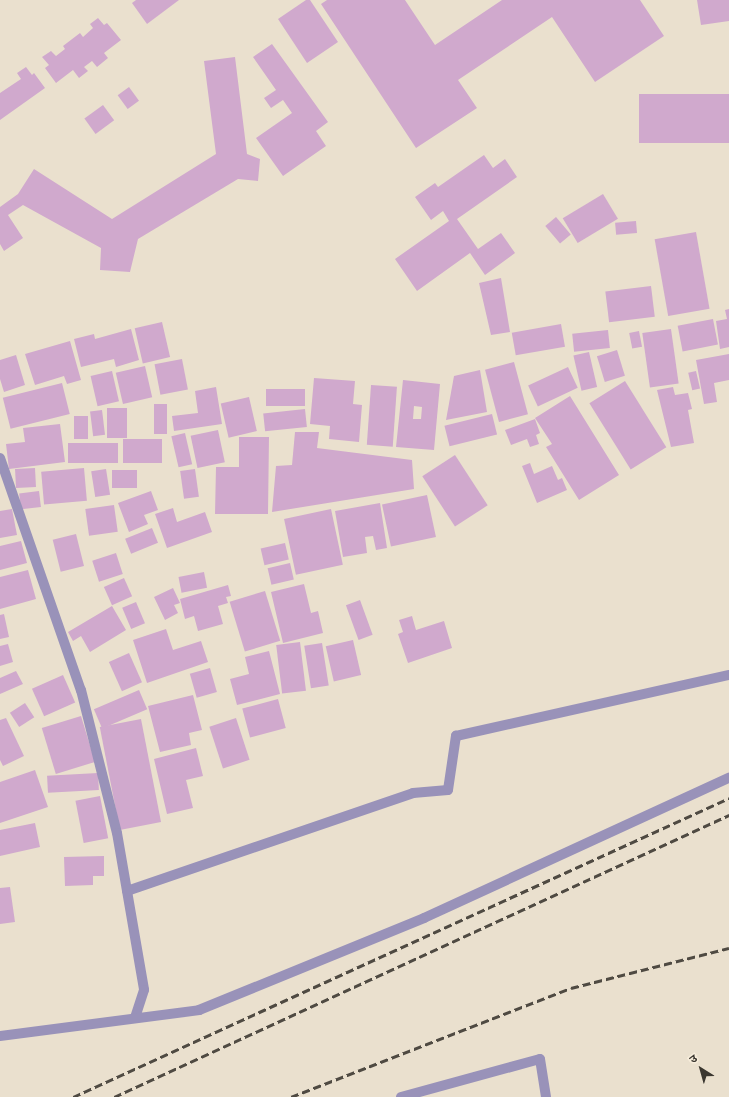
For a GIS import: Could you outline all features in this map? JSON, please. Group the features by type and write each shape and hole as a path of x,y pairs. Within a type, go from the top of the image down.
{"street":[{"path":"0,458 81,690 117,833 144,990 135,1016"},
{"path":"127,891 413,793 448,790 456,736 729,675"},
{"path":"0,1036 207,1007 424,918 729,778"},
{"path":"401,1097 540,1059 546,1097"}],"building":[{"path":"136,0 179,0 147,24 132,3"},
{"path":"306,0 310,0 338,42 307,63 278,19"},
{"path":"327,0 405,0 435,45 502,0 640,0 664,36 595,82 552,17 458,80 477,108 416,148 321,4"},
{"path":"697,0 729,0 729,21 701,25"},
{"path":"98,18 104,25 107,23 121,40 104,53 108,58 97,67 92,61 84,67 88,71 79,78 73,70 56,83 45,68 49,65 42,57 51,51 56,56 65,49 63,46 80,33 83,37 93,28 90,24"},
{"path":"272,44 328,122 316,131 326,146 283,176 256,138 292,113 283,100 271,108 264,98 276,90 253,57"},
{"path":"235,57 247,154 260,159 258,181 238,179 138,239 130,272 100,270 101,248 23,205 8,215 23,238 4,251 0,244 0,207 18,194 34,169 112,219 216,154 204,61"},
{"path":"26,67 32,75 34,73 45,88 0,120 0,93 21,79 17,73"},
{"path":"129,87 139,101 128,109 118,95"},
{"path":"639,94 729,94 729,143 639,143"},
{"path":"103,105 114,120 96,134 84,119"},
{"path":"484,155 493,168 505,159 517,177 457,219 478,249 501,233 515,253 485,275 470,253 417,291 395,259 449,221 443,211 431,220 415,197 435,183 438,187"},
{"path":"603,194 618,219 578,243 563,218"},
{"path":"556,217 571,235 560,244 545,226"},
{"path":"636,221 637,233 616,235 615,223"},
{"path":"696,232 710,309 668,316 655,239"},
{"path":"501,278 510,332 491,335 479,283"},
{"path":"651,286 655,317 609,322 605,292"},
{"path":"729,309 729,347 720,349 716,321 727,319 725,310"},
{"path":"713,319 718,345 683,351 678,326"},
{"path":"162,322 170,357 143,363 135,328"},
{"path":"561,324 565,347 516,355 512,333"},
{"path":"131,329 139,360 116,367 114,359 81,367 74,339 94,334 95,339"},
{"path":"671,329 679,383 650,388 642,333"},
{"path":"608,330 610,348 574,352 572,334"},
{"path":"639,331 642,347 632,349 629,333"},
{"path":"70,341 81,380 67,384 64,376 35,385 25,354"},
{"path":"617,350 625,376 605,382 597,356"},
{"path":"589,352 597,387 582,391 573,356"},
{"path":"729,354 729,380 714,383 717,402 704,404 696,360"},
{"path":"16,355 25,385 4,392 0,379 0,360"},
{"path":"182,359 188,389 160,395 155,364"},
{"path":"514,362 528,414 499,422 485,370"},
{"path":"145,366 152,397 123,404 116,373"},
{"path":"568,367 578,388 538,406 528,386"},
{"path":"480,370 487,412 446,420 454,376"},
{"path":"112,371 119,401 98,406 91,376"},
{"path":"696,371 700,389 692,390 688,373"},
{"path":"314,378 355,381 353,404 362,405 359,442 329,439 330,426 310,424"},
{"path":"403,380 440,384 434,450 396,447","holes":["414,406 422,407 421,419 413,419"]},
{"path":"625,381 666,447 631,469 589,403"},
{"path":"62,383 70,414 11,429 3,398"},
{"path":"371,385 397,387 393,447 367,445"},
{"path":"216,387 222,424 174,431 172,416 198,413 195,391"},
{"path":"673,387 675,395 688,393 692,409 688,410 694,443 671,447 657,390"},
{"path":"266,389 305,389 305,406 266,406"},
{"path":"570,396 619,475 579,500 546,447 552,444 535,418"},
{"path":"249,397 257,431 229,438 221,404"},
{"path":"154,404 167,404 167,434 154,434"},
{"path":"107,408 127,408 127,438 107,438"},
{"path":"305,409 307,427 265,431 263,413"},
{"path":"102,410 105,435 93,436 90,411"},
{"path":"492,414 497,434 450,446 444,426"},
{"path":"74,416 88,416 88,439 74,439"},
{"path":"535,419 540,433 536,435 539,444 530,447 527,439 511,445 505,430"},
{"path":"60,424 65,462 9,469 6,444 25,442 23,428"},
{"path":"218,430 225,462 197,468 191,436"},
{"path":"295,432 319,432 317,448 412,460 414,489 272,512 276,466 292,465"},
{"path":"185,433 192,464 179,467 171,436"},
{"path":"239,437 269,437 268,514 215,514 216,467 239,467"},
{"path":"123,439 162,439 162,463 123,463"},
{"path":"68,443 118,443 118,463 68,463"},
{"path":"455,455 488,505 455,527 422,476"},
{"path":"530,463 534,474 552,466 558,480 562,478 567,490 537,503 522,466"},
{"path":"35,468 36,487 16,488 15,469"},
{"path":"84,468 87,501 44,505 41,472"},
{"path":"106,469 110,495 95,497 91,471"},
{"path":"195,469 199,497 184,499 180,471"},
{"path":"112,470 137,470 137,488 112,488"},
{"path":"39,491 41,507 21,509 19,493"},
{"path":"151,491 158,510 144,515 148,524 129,532 118,503"},
{"path":"427,495 436,537 391,547 382,505"},
{"path":"380,503 387,548 376,550 373,536 365,537 367,553 343,557 335,511"},
{"path":"114,505 118,532 89,536 85,509"},
{"path":"173,508 177,522 205,512 212,532 167,548 155,514"},
{"path":"12,509 17,535 0,538 0,511"},
{"path":"331,509 343,565 296,575 284,519"},
{"path":"152,528 158,543 131,554 125,539"},
{"path":"76,534 84,566 61,572 53,540"},
{"path":"21,541 27,563 0,570 0,546"},
{"path":"285,543 289,560 264,565 261,549"},
{"path":"116,553 123,574 99,582 92,561"},
{"path":"290,563 294,580 271,585 268,568"},
{"path":"28,570 36,599 0,609 0,577"},
{"path":"204,572 207,588 182,593 178,577"},
{"path":"124,578 132,596 112,605 104,587"},
{"path":"304,584 311,613 318,611 323,633 283,643 271,592"},
{"path":"228,585 231,596 226,597 228,603 218,606 223,624 198,631 194,616 185,619 180,599"},
{"path":"173,588 180,603 174,605 178,613 165,620 154,597"},
{"path":"265,591 280,641 245,652 230,602"},
{"path":"360,600 373,635 359,640 346,605"},
{"path":"136,602 145,623 131,629 122,608"},
{"path":"112,606 126,630 90,652 81,636 73,641 68,632"},
{"path":"4,614 9,637 0,639 0,615"},
{"path":"412,616 416,630 444,621 452,648 408,663 398,634 403,632 399,620"},
{"path":"166,629 173,650 201,641 208,662 147,683 133,640"},
{"path":"353,640 361,675 334,681 326,646"},
{"path":"300,642 306,691 282,694 276,645"},
{"path":"322,643 329,685 311,688 304,646"},
{"path":"8,644 13,662 0,666 0,646"},
{"path":"269,651 280,694 237,705 230,679 249,674 245,657"},
{"path":"129,653 142,682 122,691 109,662"},
{"path":"210,668 217,692 197,698 190,674"},
{"path":"16,671 23,684 0,694 0,678"},
{"path":"63,675 75,702 44,716 32,689"},
{"path":"139,690 147,709 102,728 94,709"},
{"path":"193,695 202,730 189,733 191,745 160,752 148,706"},
{"path":"278,699 286,728 250,738 242,709"},
{"path":"25,703 34,717 19,727 10,713"},
{"path":"81,716 95,762 56,774 42,728"},
{"path":"6,718 24,756 3,766 0,760 0,720"},
{"path":"236,718 250,760 223,768 209,727"},
{"path":"141,719 161,822 120,830 100,727"},
{"path":"196,748 203,776 186,780 193,808 167,814 154,759"},
{"path":"35,770 48,807 0,823 0,782"},
{"path":"98,773 99,790 48,793 47,776"},
{"path":"100,796 108,838 84,843 75,801"},
{"path":"35,823 40,847 0,856 0,830"},
{"path":"104,856 104,876 93,876 93,885 65,886 64,857"},
{"path":"10,887 15,922 0,924 0,888"}],"railway":[{"path":"73,1097 729,798"},
{"path":"114,1097 729,815"},
{"path":"291,1097 571,988 729,948"}]}
